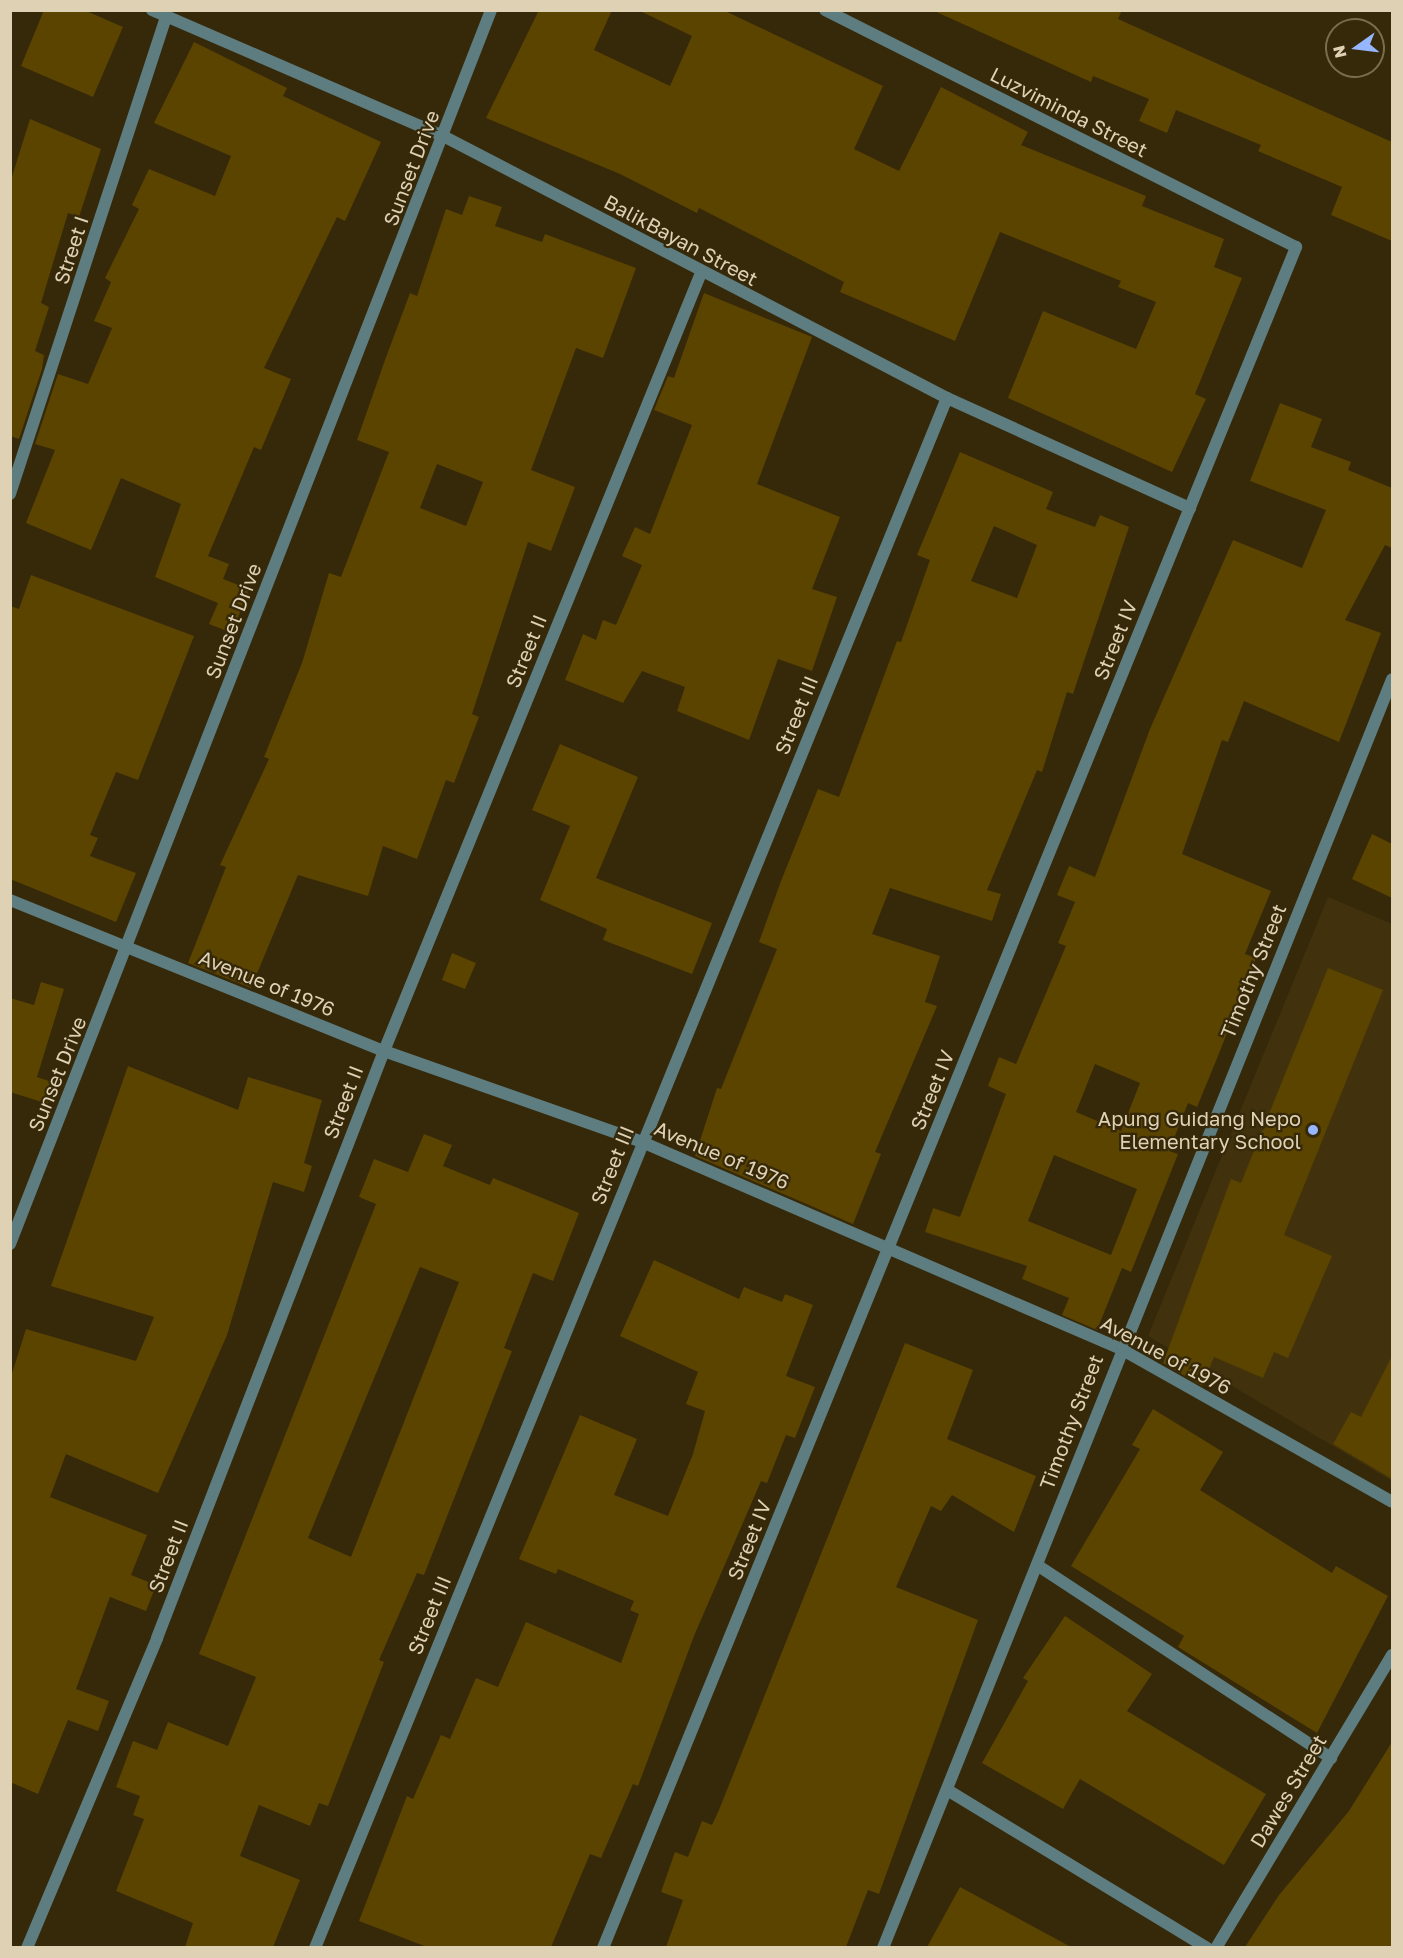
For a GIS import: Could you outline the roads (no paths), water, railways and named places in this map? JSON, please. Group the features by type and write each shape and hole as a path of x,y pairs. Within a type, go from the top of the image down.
{"street":[{"name":"BalikBayan Street","path":"152,10 445,137 701,273 947,398 1190,508"},
{"name":"Sunset Drive","path":"10,1244 445,137 491,10"},
{"name":"Luzviminda Street","path":"825,10 1296,248"},
{"name":"Street I","path":"10,494 166,17"},
{"name":"Street IV","path":"603,1947 1296,248"},
{"name":"Street II","path":"27,1947 157,1638 384,1051 701,273"},
{"name":"Street III","path":"315,1947 947,398"},
{"name":"Timothy Street","path":"883,1947 949,1791 1121,1349 1392,679"},
{"name":"Avenue of 1976","path":"10,900 384,1051 642,1142 1121,1349 1392,1502"},
{"path":"1037,1565 1331,1758"},
{"name":"Dawes Street","path":"1216,1947 1392,1655"},
{"path":"949,1791 1207,1947"}],"place":[{"name":"Apung Guidang Nepo Elementary School","path":"1313,1130"}]}
